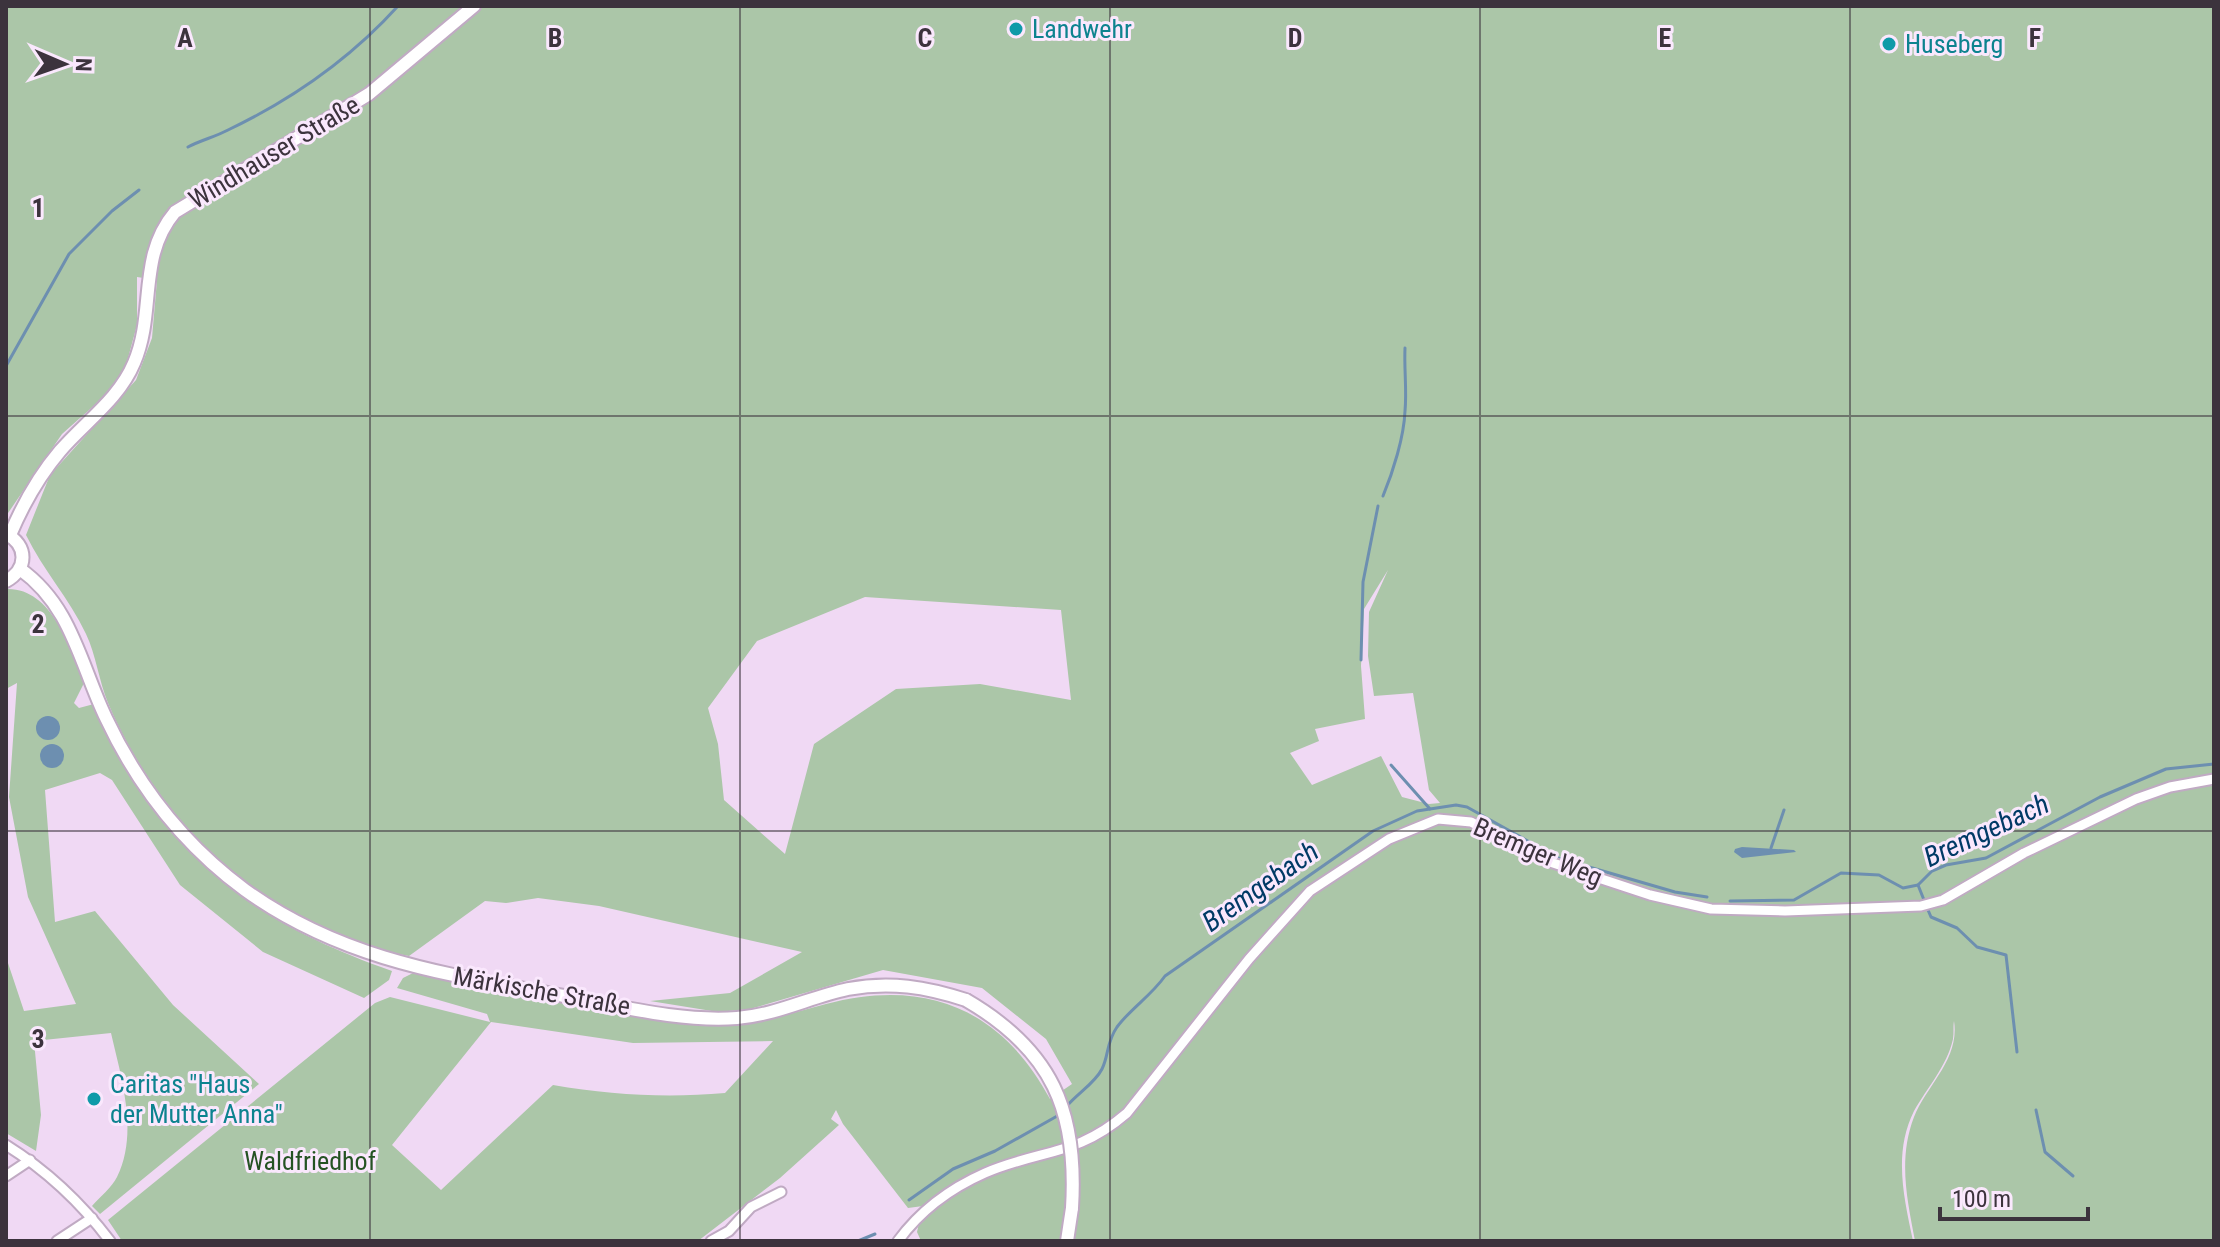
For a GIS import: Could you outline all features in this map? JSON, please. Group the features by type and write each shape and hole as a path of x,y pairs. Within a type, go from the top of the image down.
{"main road":[{"name":"Windhauser Straße","path":"20,569 21,547 8,534 27,496 43,473 114,395 134,364 140,347 151,255 170,218 201,194 369,94 474,6"},
{"path":"6,581 20,569"},
{"name":"Märkische Straße","path":"20,569 47,590 63,612 120,746 174,825 213,865 247,891 333,941 410,968 709,1019 762,1015 846,990 877,985 923,986 966,1000 1001,1020 1020,1038 1051,1079 1072,1138 1075,1163 1067,1241"}],"street":[{"name":"Bremger Weg","path":"898,1241 918,1214 986,1173 1053,1155 1108,1129 1127,1113 1249,959 1310,891 1389,839 1438,819 1471,822 1544,860 1650,895 1711,909 1785,911 1921,906 1943,900 2024,853 2136,799 2170,787 2214,779"},
{"path":"6,1145 30,1160 92,1218 110,1241"},
{"path":"6,1176 30,1160"},
{"path":"711,1241 729,1231 751,1207 781,1192"},
{"path":"57,1241 92,1218"}],"green space":[{"name":"Waldfriedhof","path":"6,6 2214,6 2214,1241 1915,1241 1906,1179 1906,1148 1914,1117 1952,1048 1954,1021 1950,1049 1914,1111 1904,1143 1902,1176 1913,1241 921,1241 917,1232 923,1206 908,1208 843,1124 836,1110 831,1119 839,1125 780,1178 698,1241 122,1241 108,1220 375,1003 390,997 490,1022 487,1014 397,988 403,978 413,973 664,1020 719,1026 760,1021 862,997 896,995 927,999 957,1008 984,1022 1008,1042 1050,1099 1072,1084 1046,1039 982,988 883,970 750,1009 718,1012 650,1001 730,993 802,952 599,906 538,898 506,903 485,901 409,956 360,943 313,924 269,898 228,867 191,832 158,792 130,749 108,703 86,634 26,535 50,475 136,380 152,338 157,280 137,277 137,325 125,369 106,395 62,434 6,516","holes":["1388,570 1369,612 1368,656 1374,696 1413,693 1429,790 1440,803 1429,804 1402,797 1381,756 1312,785 1290,753 1319,741 1315,729 1365,719 1361,666 1364,609","865,597 1061,610 1071,700 980,684 896,689 814,744 785,854 724,800 718,744 708,708 757,641","491,1022 633,1043 773,1041 725,1093 639,1095 553,1085 441,1190 392,1145"]},
{"path":"6,589 22,591 47,608 65,636 85,681 74,703 79,708 94,704 149,800 179,839 212,872 249,902 291,927 392,971 389,980 364,998 263,952 180,885 112,780 100,773 45,790 55,922 95,911 173,1005 259,1084 100,1214 92,1206 117,1177 127,1142 126,1105 111,1033 34,1041 41,1115 36,1151 6,1133 6,957 24,1011 76,1004 28,897 9,797 17,683 6,689"}],"water":[{"path":"48,716 56,720 60,728 56,736 48,740 40,736 36,728 40,720"},
{"path":"52,744 60,748 64,756 60,764 52,768 44,764 40,756 44,748"},
{"path":"1742,847 1796,852 1742,858 1734,852"}],"waterway":[{"path":"188,147 252,118 298,91 340,60 398,6"},
{"path":"6,366 69,254 112,211 139,190"},
{"path":"1383,496 1404,421 1405,348"},
{"path":"1361,660 1363,582 1378,506"},
{"name":"Bremgebach","path":"1730,901 1794,900 1841,873 1879,875 1903,888 1918,885 1932,871 1946,865 1986,858 2100,797 2166,769 2214,764"},
{"path":"1391,765 1430,809"},
{"name":"Bremgebach","path":"1067,1106 1099,1074 1117,1027 1165,976 1373,831 1417,811 1456,805 1467,807 1558,858 1675,892 1707,897"},
{"path":"1771,848 1784,810"},
{"path":"1918,885 1924,900"},
{"path":"1928,910 1931,917 1957,928 1977,947 2006,955 2017,1052"},
{"path":"2036,1110 2045,1152 2073,1176"},
{"name":"Bremgebach","path":"909,1200 953,1169 995,1151 1059,1115"},
{"name":"Bremgebach","path":"858,1241 875,1234"}],"place":[{"name":"Landwehr","path":"1016,29"},
{"name":"Huseberg","path":"1889,44"},
{"name":"Caritas \"Haus der Mutter Anna\"","path":"94,1099"}]}
